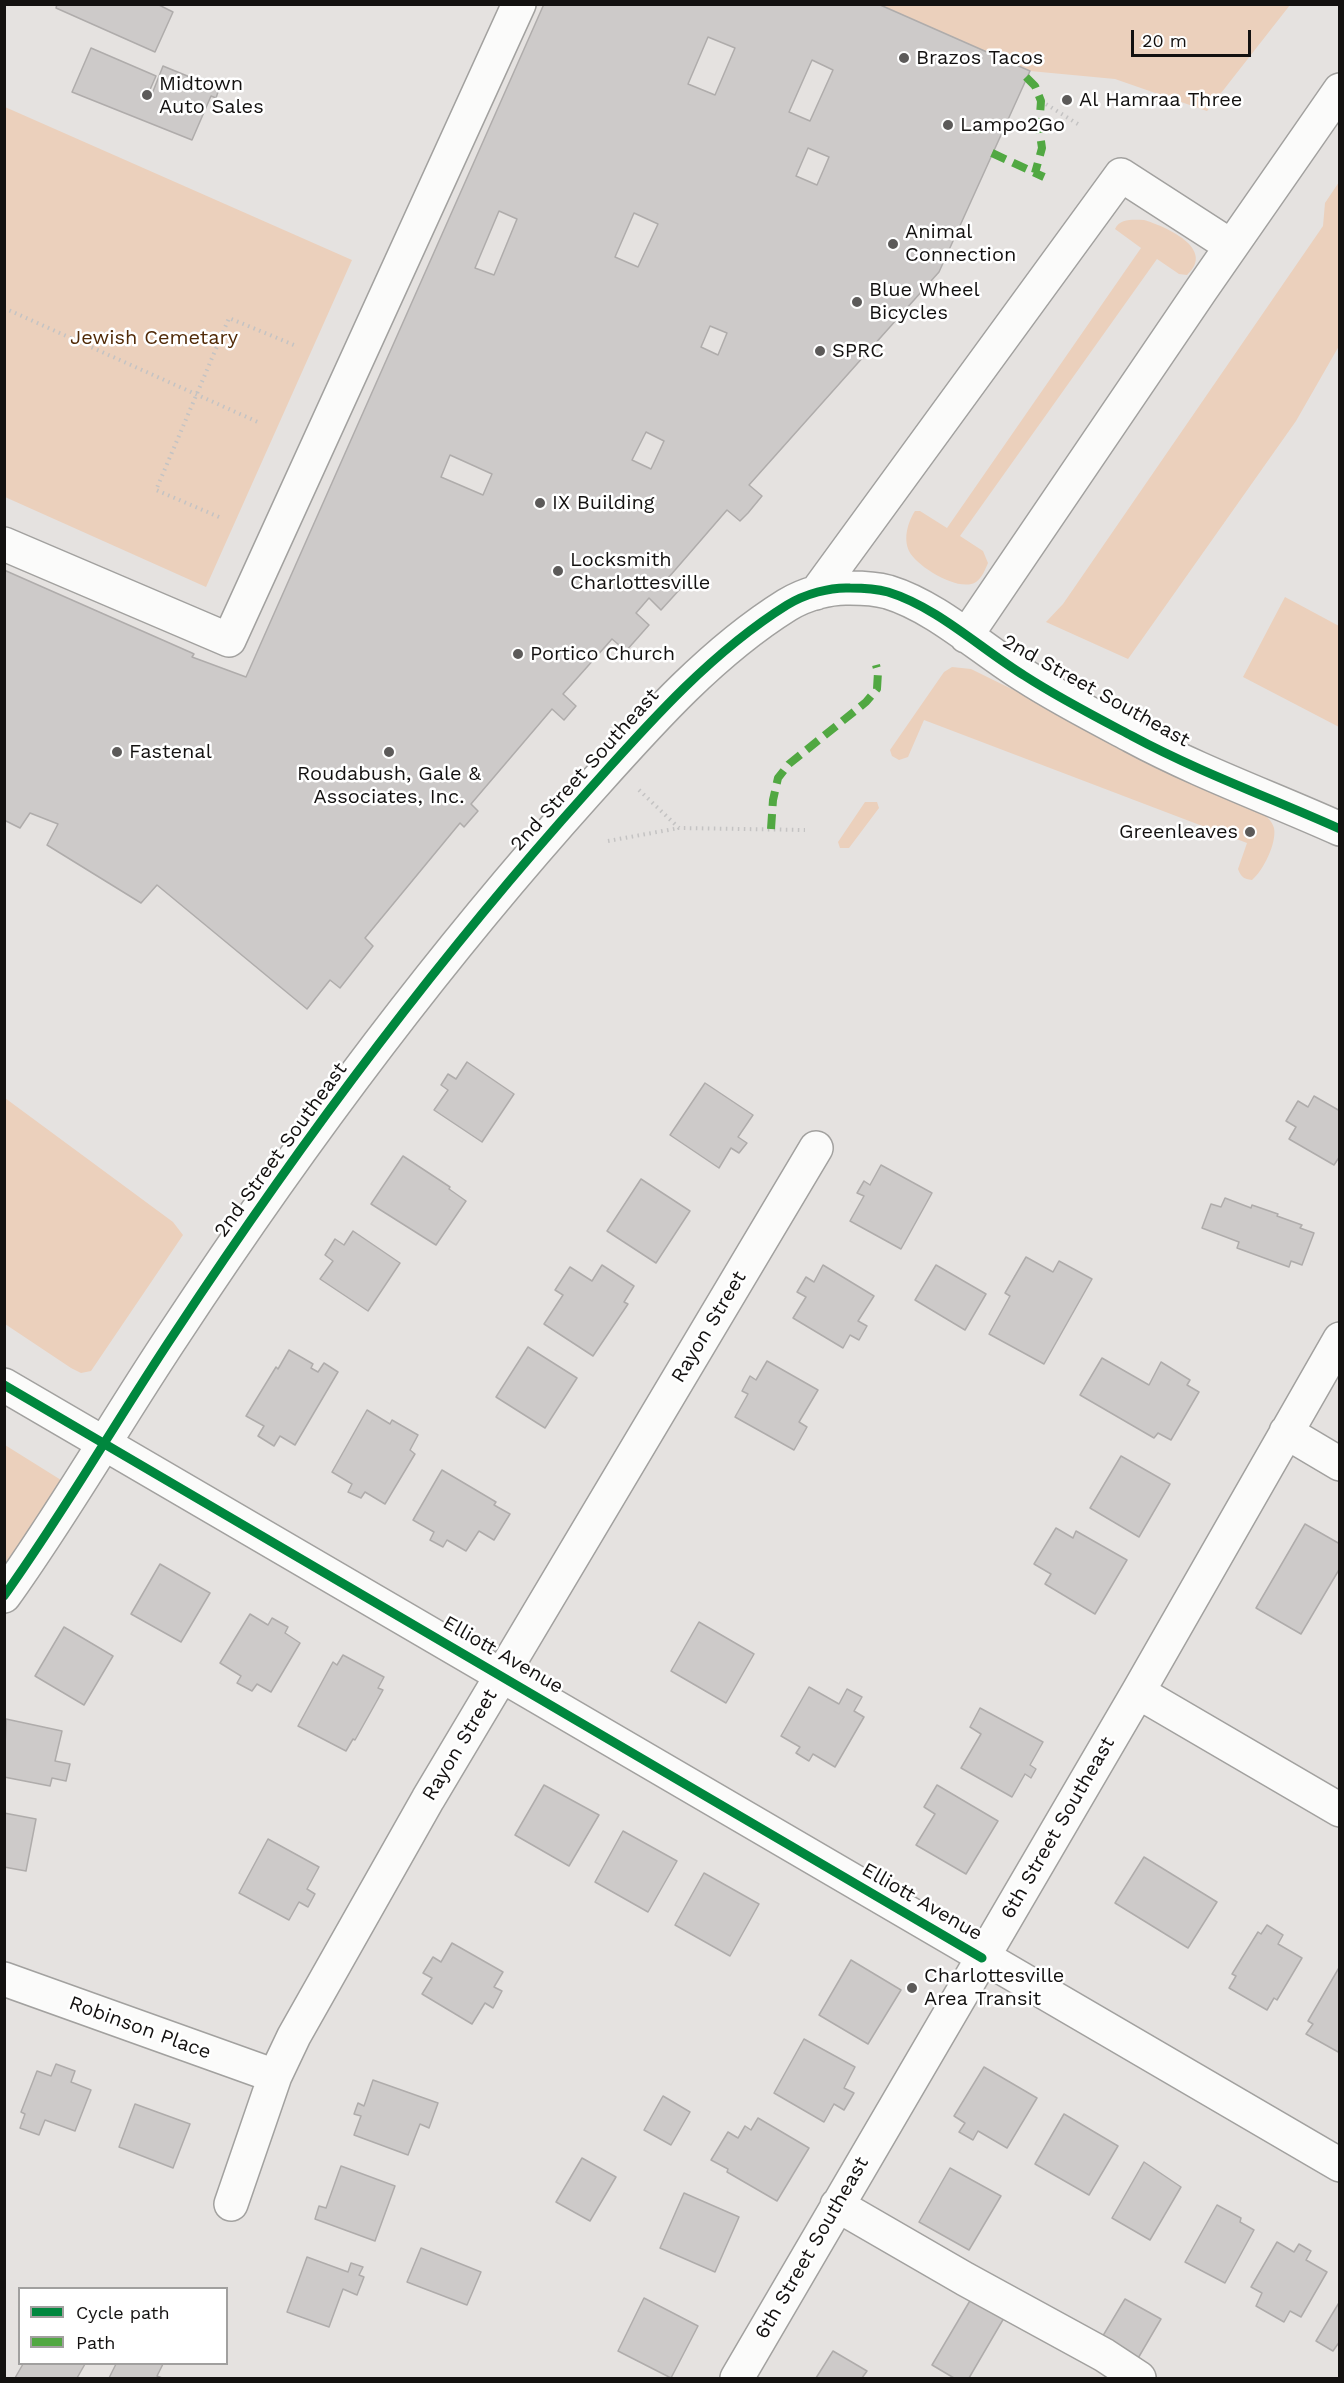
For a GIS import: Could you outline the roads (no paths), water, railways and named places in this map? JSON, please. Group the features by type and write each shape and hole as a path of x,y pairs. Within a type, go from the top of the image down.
{"street":[{"path":"4,544 229,640 519,4"},
{"path":"966,636 1340,90"},
{"path":"816,592 1121,175 1231,246"},
{"name":"2nd Street Southeast","path":"4,1596 36,1552 173,1335 297,1154 437,968 554,829 662,708 744,636 790,603 816,592 844,587 886,591 918,604 1025,676 1136,738 1226,782 1340,829"},
{"name":"Rayon Street","path":"231,2204 275,2076 294,2036 352,1932 502,1676 816,1148"},
{"name":"6th Street Southeast","path":"736,2379 1138,1692 1340,1339"},
{"name":"Elliott Avenue","path":"4,1385 1340,2165"},
{"path":"1286,1432 1340,1464"},
{"path":"1138,1692 1340,1810"},
{"name":"Robinson Place","path":"4,1979 275,2076"},
{"path":"837,2205 965,2280 1104,2355 1139,2379"}],"place":[{"name":"Brazos Tacos","path":"904,58"},
{"name":"Midtown Auto Sales","path":"147,95"},
{"name":"Al Hamraa Three","path":"1067,100"},
{"name":"Lampo2Go","path":"948,125"},
{"name":"Animal Connection","path":"893,244"},
{"name":"Blue Wheel Bicycles","path":"857,302"},
{"name":"SPRC","path":"820,351"},
{"name":"IX Building","path":"540,503"},
{"name":"Locksmith Charlottesville","path":"558,571"},
{"name":"Portico Church","path":"518,654"},
{"name":"Fastenal","path":"117,752"},
{"name":"Roudabush, Gale & Associates, Inc.","path":"389,752"},
{"name":"Greenleaves","path":"1250,832"},
{"name":"Charlottesville Area Transit","path":"912,1988"}],"park label":[{"name":"Jewish Cemetary","path":"154,338"}]}
